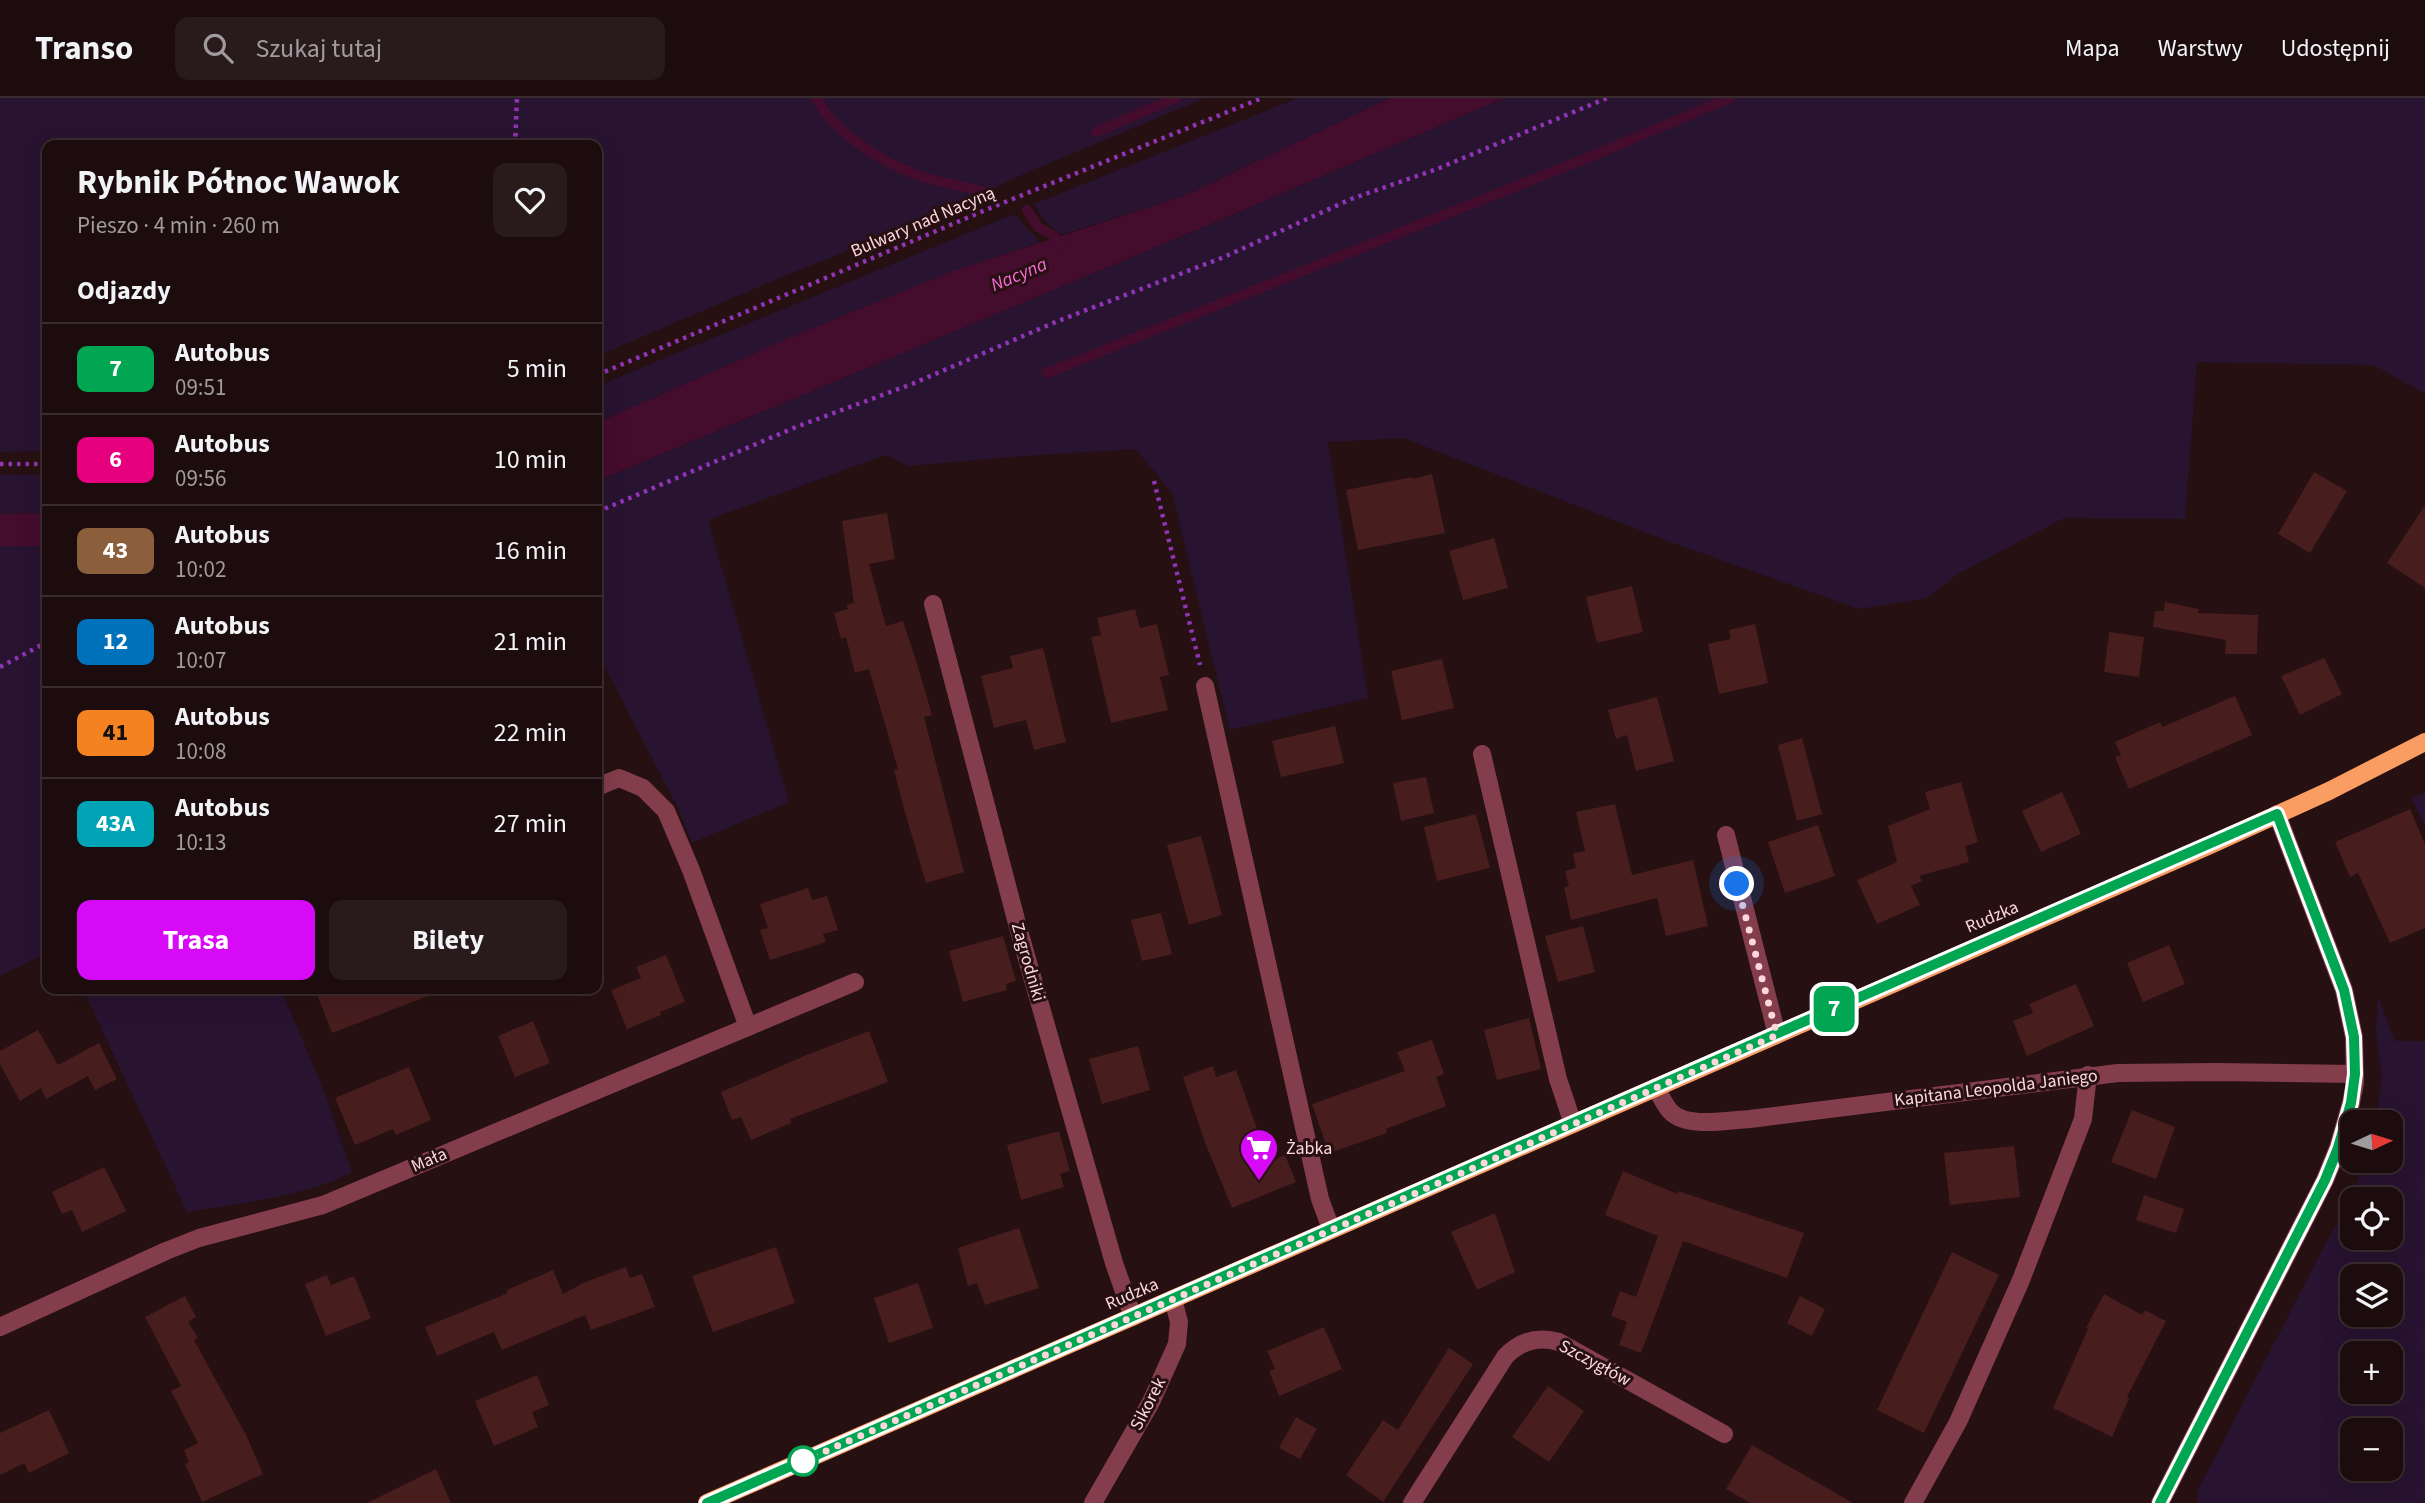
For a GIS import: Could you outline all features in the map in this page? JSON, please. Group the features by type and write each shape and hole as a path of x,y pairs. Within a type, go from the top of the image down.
{"main road":[{"name":"Rudzka","path":"707,1503 2277,814 2425,742"}],"street":[{"name":"Zagrodniki","path":"933,604 1023,944 1114,1263 1133,1317"},
{"path":"1205,686 1320,1199 1331,1229"},
{"path":"1482,754 1555,1066 1573,1124"},
{"path":"602,785 619,778 643,788 666,811 691,870 748,1027"},
{"path":"2160,1503 2325,1180 2346,1124 2355,1074 2354,1037 2349,1006 2277,814"},
{"path":"1726,835 1777,1035"},
{"name":"Mała","path":"0,1327 183,1244 323,1205 855,982"},
{"name":"Kapitana Leopolda Janiego","path":"1656,1087 1672,1114 1692,1122 1750,1119 2088,1075 2216,1072 2355,1074"},
{"path":"1913,1503 1958,1422 2021,1280 2083,1119 2088,1075"},
{"name":"Sikorek","path":"1093,1503 1151,1402 1177,1345 1179,1322 1173,1299"},
{"name":"Szczygłów","path":"1412,1503 1505,1357 1519,1345 1531,1340 1559,1342 1724,1434"}],"path":[{"path":"515,140 517,98"},
{"name":"Bulwary nad Nacyną","path":"602,373 988,209 1262,98"},
{"path":"602,510 784,432 912,384 1058,321 1224,257 1351,199 1437,169 1607,98"},
{"path":"0,464 42,464"},
{"path":"1154,481 1205,686"},
{"path":"0,667 42,645"}],"shaded area":[{"path":"0,98 1205,98 1014,178 960,206 782,277 602,354 602,140 42,140 42,451 0,452"},
{"path":"1298,98 1390,98 1184,196 1061,235 1045,221 1034,204"},
{"path":"1504,98 2425,98 2425,394 2374,365 2197,362 2185,519 2064,518 1958,574 1927,598 1859,609 1662,539 1403,438 1328,442 1368,698 1230,730 1172,493 1136,449 909,466 885,455 708,520 789,802 692,843 678,808 602,662 602,479"},
{"path":"1014,214 1040,242 872,305 602,421 602,384"},
{"path":"0,474 42,475 42,513 0,514"},
{"path":"0,546 42,546 42,955 0,976"},
{"path":"2425,792 2425,826 2411,798"},
{"path":"85,994 283,994 324,1091 352,1173 292,1194 187,1212"},
{"path":"2378,997 2395,1041 2425,1041 2425,1503 2198,1503 2198,1490 2340,1216 2340,1250 2403,1250 2403,1187 2355,1187 2360,1173 2403,1173 2403,1110 2378,1110 2382,1080 2376,1032"}],"water":[{"name":"Nacyna","path":"1390,98 1504,98 602,479 602,421 791,337 953,271 1184,196"},
{"path":"42,513 42,546 0,546 0,514"}],"building":[{"path":"2314,472 2347,491 2310,553 2278,534"},
{"path":"1432,474 1445,533 1358,550 1346,490"},
{"path":"2425,505 2425,588 2387,563"},
{"path":"887,513 895,559 869,564 886,626 903,621 919,670 932,715 924,717 964,872 926,883 894,770 898,769 869,669 855,673 846,637 841,639 834,613 848,609 846,605 854,603 842,521"},
{"path":"1494,538 1508,588 1463,600 1449,551"},
{"path":"1632,586 1643,632 1597,643 1586,597"},
{"path":"2165,602 2199,609 2198,613 2258,615 2257,654 2225,654 2226,640 2153,627 2155,611 2164,611"},
{"path":"1135,609 1140,628 1157,624 1169,675 1160,677 1168,710 1111,723 1091,637 1101,635 1097,618"},
{"path":"1755,624 1768,683 1719,694 1708,644 1731,639 1729,630"},
{"path":"2109,632 2144,637 2139,677 2104,672"},
{"path":"1043,648 1066,742 1034,750 1026,720 994,728 981,676 1013,668 1010,656"},
{"path":"2324,658 2342,694 2300,715 2281,676"},
{"path":"1442,659 1454,708 1402,720 1391,671"},
{"path":"2235,696 2252,735 2129,789 2115,757 2121,755 2115,742 2160,722 2162,727"},
{"path":"1657,697 1674,761 1636,771 1627,735 1616,739 1608,710"},
{"path":"1335,726 1344,763 1281,777 1272,741"},
{"path":"1802,738 1822,814 1797,821 1778,745"},
{"path":"1426,777 1434,813 1401,821 1393,783"},
{"path":"1961,782 1978,842 1965,846 1969,862 1919,876 1922,881 1911,886 1920,905 1877,924 1857,880 1897,862 1888,826 1930,809 1925,792"},
{"path":"2062,792 2081,834 2041,852 2022,811"},
{"path":"1615,804 1632,875 1693,860 1708,926 1666,936 1657,898 1571,920 1564,887 1569,886 1565,871 1576,868 1573,853 1585,851 1576,812"},
{"path":"2410,809 2425,844 2425,928 2390,943 2358,873 2350,877 2335,842"},
{"path":"1476,814 1490,868 1437,881 1424,827"},
{"path":"1818,825 1835,876 1785,893 1768,842"},
{"path":"1201,836 1222,915 1189,925 1167,845"},
{"path":"808,888 812,900 827,896 838,930 823,934 826,942 770,960 760,930 768,928 760,904"},
{"path":"1161,913 1172,954 1142,961 1131,920"},
{"path":"1583,926 1595,972 1558,982 1545,936"},
{"path":"1003,936 1016,981 1006,984 1007,990 963,1002 949,951"},
{"path":"2169,945 2185,984 2143,1002 2127,963"},
{"path":"666,955 685,1002 627,1029 611,990 641,978 636,967"},
{"path":"2076,984 2094,1026 2027,1056 2013,1021 2033,1013 2029,1004"},
{"path":"317,994 433,994 332,1033"},
{"path":"1529,1018 1541,1069 1497,1080 1484,1030"},
{"path":"533,1021 550,1063 515,1077 498,1036"},
{"path":"38,1030 58,1065 99,1043 117,1079 95,1090 88,1076 46,1099 41,1088 20,1101 0,1064 0,1051"},
{"path":"869,1031 888,1082 790,1119 791,1123 751,1140 741,1117 732,1120 721,1092"},
{"path":"1432,1040 1444,1074 1436,1077 1446,1106 1386,1129 1387,1133 1329,1153 1312,1104 1405,1071 1397,1052"},
{"path":"1138,1046 1150,1090 1102,1104 1089,1059"},
{"path":"1213,1066 1216,1077 1236,1070 1269,1162 1285,1155 1296,1182 1232,1208 1206,1145 1183,1077"},
{"path":"409,1067 431,1120 396,1135 393,1129 355,1145 335,1098"},
{"path":"2132,1110 2175,1127 2156,1179 2111,1162"},
{"path":"1059,1131 1070,1171 1060,1174 1064,1187 1021,1200 1007,1145"},
{"path":"2014,1146 2020,1197 1950,1205 1944,1153"},
{"path":"104,1167 126,1211 82,1232 72,1210 62,1214 52,1192"},
{"path":"1623,1171 1677,1194 1678,1191 1804,1233 1787,1278 1683,1241 1641,1353 1619,1345 1627,1322 1611,1316 1620,1291 1636,1297 1658,1236 1605,1215"},
{"path":"2144,1195 2184,1209 2176,1233 2136,1220"},
{"path":"1495,1213 1515,1272 1477,1290 1451,1232"},
{"path":"1019,1228 1039,1288 985,1305 977,1283 968,1286 958,1248"},
{"path":"776,1247 795,1303 713,1332 692,1276"},
{"path":"1952,1252 1999,1275 1924,1433 1877,1410"},
{"path":"626,1267 630,1278 642,1274 655,1307 591,1330 585,1315 502,1350 494,1332 437,1356 425,1327 508,1293 507,1290 553,1270 563,1294 583,1283"},
{"path":"327,1275 331,1285 354,1276 371,1318 326,1336 305,1284"},
{"path":"918,1283 933,1328 889,1343 874,1298"},
{"path":"2104,1294 2142,1315 2145,1310 2166,1321 2127,1397 2129,1398 2112,1437 2053,1408 2088,1329 2086,1328"},
{"path":"185,1296 196,1317 188,1322 198,1338 194,1340 246,1435 263,1474 202,1502 185,1464 189,1462 184,1450 198,1443 171,1391 181,1386 145,1317"},
{"path":"1800,1296 1825,1309 1812,1336 1787,1323"},
{"path":"1324,1327 1342,1369 1279,1396 1269,1371 1275,1369 1267,1351"},
{"path":"1449,1348 1473,1364 1383,1502 1346,1475 1383,1420 1398,1430"},
{"path":"537,1375 549,1405 532,1412 538,1427 494,1446 475,1401"},
{"path":"1548,1386 1584,1411 1549,1462 1512,1437"},
{"path":"49,1410 69,1453 29,1473 24,1463 0,1475 0,1433"},
{"path":"1296,1417 1317,1429 1300,1459 1279,1448"},
{"path":"1752,1445 1853,1503 1750,1503 1726,1489"},
{"path":"436,1469 451,1503 367,1503"}],"waterway":[{"path":"816,98 838,126 867,150 883,159 917,175 991,194"},
{"path":"1096,132 1176,98"},
{"path":"1047,373 1592,156 1730,98"},
{"path":"1027,210 1038,227 1054,236 1063,246"}],"bus line":[{"name":"7","path":"707,1503 2277,814 2349,1006 2355,1048 2353,1092 2342,1136 2325,1180 2160,1503"}],"place":[{"name":"Żabka","path":"1259,1182"}],"route":[{"path":"803,1461 1777,1035 1737,884"}]}
